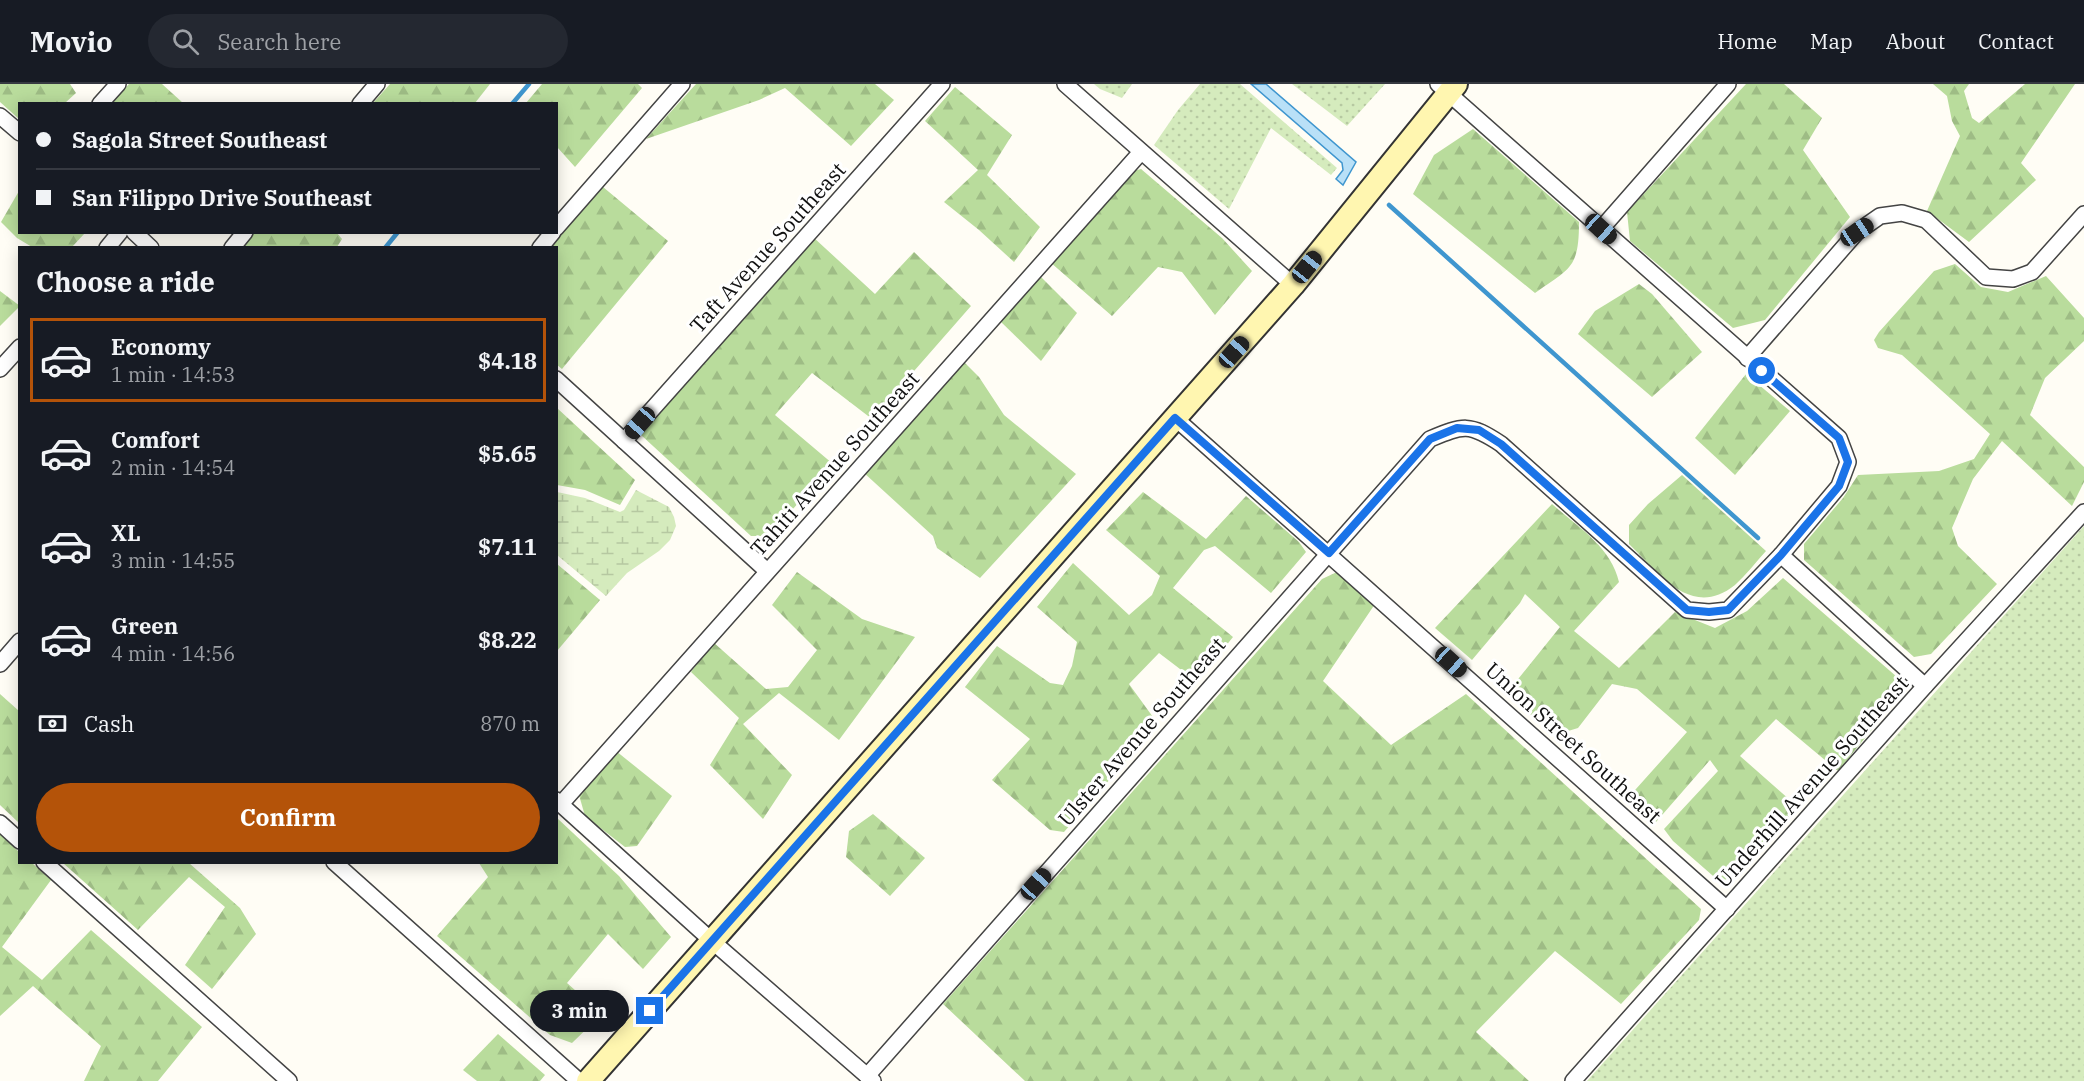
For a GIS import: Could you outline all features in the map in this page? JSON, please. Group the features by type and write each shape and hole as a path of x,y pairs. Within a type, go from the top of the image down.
{"street":[{"path":"102,102 118,84"},
{"path":"362,102 377,84"},
{"path":"558,226 682,84"},
{"name":"Taft Avenue Southeast","path":"624,441 942,84"},
{"path":"1065,84 1293,285"},
{"path":"1601,229 1728,84"},
{"path":"588,1081 1293,285 1448,87 1601,229 1839,438 1848,462 1839,486 1781,555 1925,686"},
{"path":"0,116 18,131"},
{"name":"Tahiti Avenue Southeast","path":"559,802 1141,153"},
{"path":"1747,358 1857,232 1880,216 1902,213 1926,220 1986,277 2013,279 2032,272 2084,214"},
{"path":"109,246 118,234"},
{"path":"136,234 149,246"},
{"path":"234,246 243,234"},
{"path":"542,246 551,234"},
{"path":"0,369 18,349"},
{"path":"558,381 767,571"},
{"name":"Union Street Southeast","path":"1175,418 1727,909"},
{"name":"Ulster Avenue Southeast","path":"870,1078 1430,439 1457,428 1479,430 1501,444 1687,610 1709,612 1728,610 1781,555"},
{"name":"Underhill Avenue Southeast","path":"1573,1081 1925,686 2084,512"},
{"path":"0,664 18,643"},
{"path":"559,802 712,941 870,1078"},
{"path":"0,823 18,838"},
{"path":"46,864 289,1081"},
{"path":"336,864 579,1081"}],"green space":[{"path":"0,84 70,84 76,93 66,102 18,102 18,118 0,102"},
{"path":"129,84 162,84 182,102 112,102"},
{"path":"390,84 490,84 476,102 374,102"},
{"path":"542,84 638,84 642,88 575,167 558,148 558,102 527,102"},
{"path":"696,84 875,84 894,100 851,146 785,88 759,100 646,139"},
{"path":"1094,84 1132,84 1122,98"},
{"path":"1200,84 1240,84 1337,168 1331,175 1271,128 1229,209 1154,145 1178,110"},
{"path":"1292,84 1385,84 1347,126"},
{"path":"1746,84 1784,84 1822,118 1803,150 1850,217 1765,320 1733,328 1630,241 1627,212"},
{"path":"1933,84 1969,84 1964,91 1972,118 1979,123 2025,84 2075,84 2021,163 2036,180 1969,242 1927,211 1960,136 1952,121 1947,96"},
{"path":"955,87 1012,135 987,175 1040,227 1014,262 944,202 978,170 925,121"},
{"path":"1473,129 1579,222 1577,249 1570,266 1535,293 1413,194 1434,155"},
{"path":"1141,169 1222,238 1252,271 1215,315 1182,272 1158,267 1112,316 1050,262 1130,172"},
{"path":"603,187 668,241 562,369 558,366 558,246 551,246"},
{"path":"18,193 18,234 84,234 73,246 30,246 17,238 1,222"},
{"path":"252,234 338,234 342,239 338,246 241,246"},
{"path":"813,237 875,294 914,252 971,306 872,419 812,373 775,415 833,464 766,536 751,536 641,435"},
{"path":"1955,264 1981,287 2008,292 2046,276 2084,318 2084,341 2045,378 2030,415 2084,467 2084,482 2072,506 2002,441 1973,479 1952,528 1958,546 1997,584 1931,654 1914,657 1804,560 1804,544 1843,498 1858,475 1939,471 1974,459 1990,434 1902,355 1878,348 1874,340 1934,271"},
{"path":"1040,276 1077,313 1041,361 999,320"},
{"path":"1639,284 1652,294 1702,352 1652,397 1578,334 1595,311"},
{"path":"0,291 18,304 18,308 0,326"},
{"path":"962,360 979,377 1004,415 1076,474 980,578 937,548 933,536 863,472"},
{"path":"1746,374 1790,411 1735,475 1695,438"},
{"path":"558,409 635,480 620,505 585,490 558,485"},
{"path":"1682,475 1766,551 1735,585 1719,594 1704,597 1690,595 1677,588 1652,568 1629,544 1629,525 1648,504"},
{"path":"636,490 669,507 676,526 670,540 659,551 627,573 606,596 558,556 558,492 585,498 620,512 624,510"},
{"path":"1143,492 1206,539 1246,496 1299,542 1306,552 1271,593 1215,546 1204,550 1173,588 1233,637 1197,682 1159,653 1129,684 1158,724 1064,832 1050,830 992,780 1030,739 965,687 997,646 1050,683 1063,685 1072,666 1077,642 1037,607 1073,563 1129,615 1152,595 1160,576 1106,530"},
{"path":"1552,504 1592,538 1609,558 1615,570 1619,582 1574,631 1619,668 1675,612 1715,628 1747,611 1783,578 1897,677 1901,694 1838,771 1776,719 1740,756 1798,807 1742,872 1720,882 1673,841 1664,829 1718,771 1710,760 1656,822 1627,799 1687,732 1637,689 1612,684 1578,728 1555,735 1506,694 1560,627 1525,594 1472,660 1435,628"},
{"path":"2084,526 2084,1081 1587,1081"},
{"path":"558,565 600,600 558,650"},
{"path":"797,572 862,619 915,637 839,740 779,693 743,724 792,775 763,819 710,765 739,718 691,672 713,642 766,689 788,687 817,650 772,605"},
{"path":"1337,572 1375,604 1323,681 1391,745 1466,694 1701,909 1699,920 1621,1004 1555,951 1476,1032 1529,1081 1025,1081 943,1004 1322,579"},
{"path":"0,694 18,710 18,822 0,805"},
{"path":"616,751 672,796 637,846 625,847 585,816 579,795"},
{"path":"873,814 925,858 890,896 846,857 849,831"},
{"path":"558,819 619,876 671,937 643,969 608,934 567,983 602,1014 572,1043 550,1035 437,936 488,877 480,864 558,864"},
{"path":"0,834 18,851 18,864 33,864 51,880 2,947 42,980 91,930 202,1027 158,1081 84,1081 101,1046 33,986 0,1016"},
{"path":"64,864 190,864 240,908 256,934 212,989 185,965 225,907 189,877 138,930"},
{"path":"498,1034 545,1075 540,1081 477,1081 463,1070"}],"water":[{"path":"1251,84 1266,84 1356,162 1343,185 1336,179 1343,170 1342,163"}],"waterway":[{"path":"514,102 529,84"},
{"path":"1389,205 1758,538"},
{"path":"387,246 396,234"}],"route":[{"path":"650,1011 1175,418 1329,553 1430,439 1457,428 1479,430 1501,444 1687,610 1709,612 1728,610 1781,555 1839,486 1848,462 1839,438 1762,371"}]}
